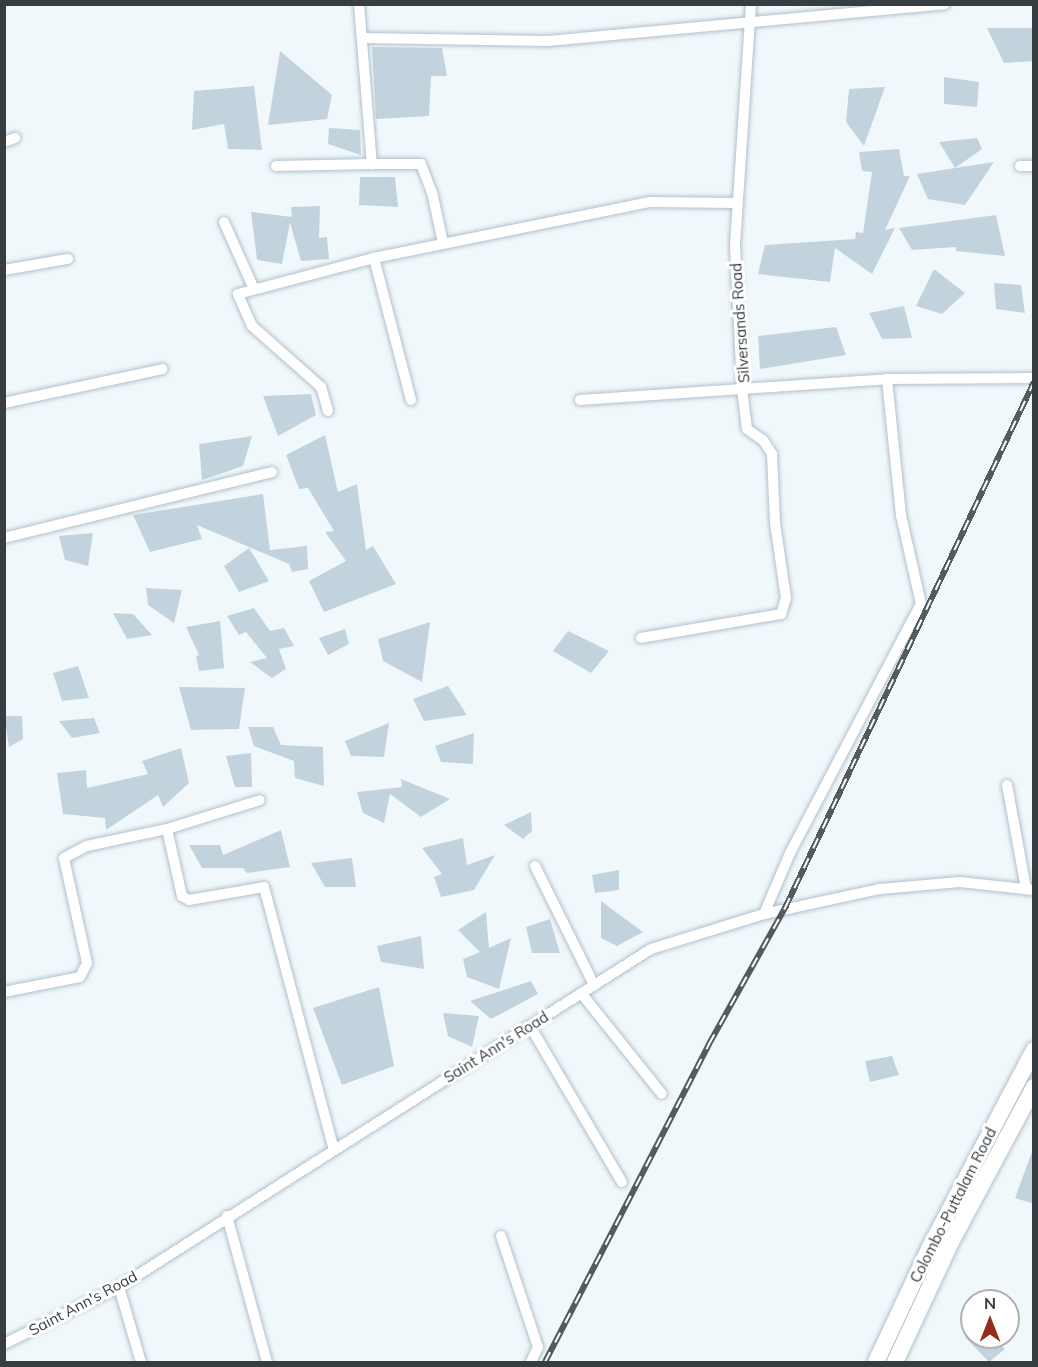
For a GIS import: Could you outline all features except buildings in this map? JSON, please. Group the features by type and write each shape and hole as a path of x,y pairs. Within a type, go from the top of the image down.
{"highway":[{"name":"Colombo-Puttalam Road","path":"876,1362 929,1249 1034,1050"},
{"name":"Colombo-Puttalam Road","path":"895,1362 951,1242 1034,1087"}],"street":[{"path":"359,4 372,164"},
{"name":"Silversands Road","path":"751,4 735,246 742,389 887,379 1034,378"},
{"path":"363,38 548,41 750,24 944,4"},
{"path":"276,166 421,165 432,192 442,243"},
{"path":"1020,166 1034,166"},
{"path":"328,411 321,387 252,326 238,294 374,258 650,202 737,203"},
{"path":"224,222 254,289"},
{"path":"374,258 411,400"},
{"path":"4,270 68,259"},
{"path":"4,403 162,369"},
{"path":"764,914 790,853 921,604 901,515 887,379"},
{"path":"580,400 742,389 747,429 763,440 772,454 775,523 786,598 781,614 641,638"},
{"path":"4,538 272,472"},
{"path":"1007,785 1030,890"},
{"path":"4,992 81,977 87,963 64,858 87,846 167,829 260,800"},
{"path":"167,829 182,896 189,900 264,887 334,1150"},
{"path":"536,866 594,985"},
{"name":"Saint Ann's Road","path":"4,1344 119,1287 227,1216 651,949 764,914 880,889 960,882 1030,890"},
{"path":"581,993 663,1094"},
{"path":"530,1026 622,1182"},
{"path":"227,1216 267,1362"},
{"path":"501,1236 538,1347 531,1362"},
{"path":"119,1287 141,1362"}],"railway":[{"path":"545,1362 709,1044 785,908 1034,382"}]}
